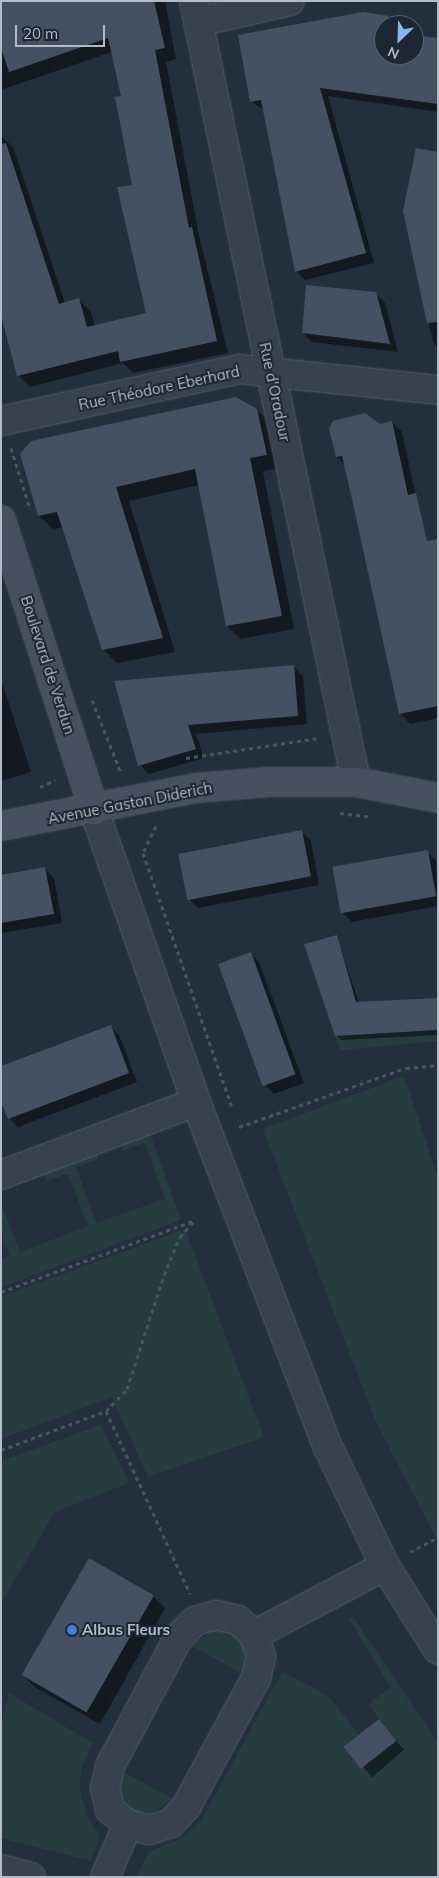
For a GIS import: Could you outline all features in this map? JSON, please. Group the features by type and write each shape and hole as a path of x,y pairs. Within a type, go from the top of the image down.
{"street":[{"path":"196,12 290,1"},
{"name":"Rue d'Oradour","path":"196,12 356,782"},
{"name":"Rue Théodore Eberhard","path":"1,421 239,369 270,370 438,390"},
{"name":"Boulevard de Verdun","path":"1,520 94,810"},
{"name":"Avenue Gaston Diderich","path":"1,826 94,810 196,788 269,782 356,782 438,798"},
{"path":"94,810 196,1102 320,1430 385,1566 438,1650"},
{"path":"1,1175 196,1102"},
{"path":"254,1635 385,1566"},
{"path":"216,1615 238,1620 254,1635 261,1657 256,1678 186,1808 171,1824 150,1830 128,1824 110,1810 105,1788 110,1766 179,1637 202,1619 216,1615"},
{"path":"105,1877 128,1824"},
{"path":"1,1869 31,1877"}],"path":[{"path":"182,759 311,740 323,736 324,730"},
{"path":"107,747 114,765 127,776"},
{"path":"31,791 55,780 52,772"},
{"path":"334,813 382,818"},
{"path":"166,822 158,823 143,853 233,1112"},
{"path":"236,1121 240,1130 406,1068 438,1064"},
{"path":"1,1292 194,1221 180,1236 164,1276 127,1389 106,1411 1,1450"},
{"path":"106,1411 202,1619"}],"green space":[{"path":"438,1030 438,1041 341,1050 335,1036"},
{"path":"404,1076 438,1178 438,1542 376,1422 263,1129"},
{"path":"150,1133 181,1220 1,1287 1,1259 10,1255 1,1234 1,1203 20,1252 88,1226 68,1174 47,1181 44,1172 96,1152 98,1159 76,1167 96,1223 165,1199 145,1143 124,1150 122,1143"},
{"path":"185,1229 264,1437 148,1477 112,1397 1,1439 1,1297"},
{"path":"101,1425 129,1483 55,1512 1,1603 1,1461"},
{"path":"353,1617 438,1742 438,1877 137,1877 148,1852 183,1838 202,1819 282,1672 326,1694 360,1735 344,1747 361,1768 396,1741 368,1704 391,1688 349,1619"},
{"path":"213,1630 230,1630 242,1640 248,1655 243,1674 192,1646"},
{"path":"9,1693 93,1743 81,1769 80,1789 87,1817 100,1836 91,1861 1,1838 1,1725"},
{"path":"122,1771 173,1799 151,1814 133,1812 118,1791"}],"building":[{"path":"1,1 154,1 165,48 155,50 189,228 192,227 217,341 120,362 118,351 17,376 1,315 1,144 6,143 59,304 79,298 87,327 146,313 117,187 132,185 115,97 121,96 108,38 9,72 1,48"},
{"path":"363,12 382,15 374,15 374,65 424,65 424,36 438,38 438,104 320,88 366,253 295,272 261,100 250,102 238,35"},
{"path":"416,148 438,152 438,322 427,323 403,211"},
{"path":"306,285 376,292 390,344 302,333"},
{"path":"236,397 257,409 267,455 250,458 282,616 226,626 195,469 116,487 163,638 102,650 57,512 38,516 20,454 31,441"},
{"path":"365,413 380,424 392,421 408,495 416,493 427,541 438,539 438,706 399,714 342,456 336,457 329,429 333,421"},
{"path":"294,665 298,716 188,725 196,749 138,766 114,681"},
{"path":"302,830 311,876 187,900 178,854"},
{"path":"428,850 436,896 341,913 332,867"},
{"path":"45,867 54,914 1,923 1,875"},
{"path":"337,935 356,1002 438,998 438,1030 335,1036 304,944"},
{"path":"251,952 295,1074 263,1086 218,964"},
{"path":"111,1025 129,1073 8,1119 1,1102 1,1066"},
{"path":"89,1558 154,1596 86,1712 22,1675"},
{"path":"379,1719 396,1741 361,1769 344,1747"}],"place":[{"name":"Albus Fleurs","path":"72,1630"}]}
